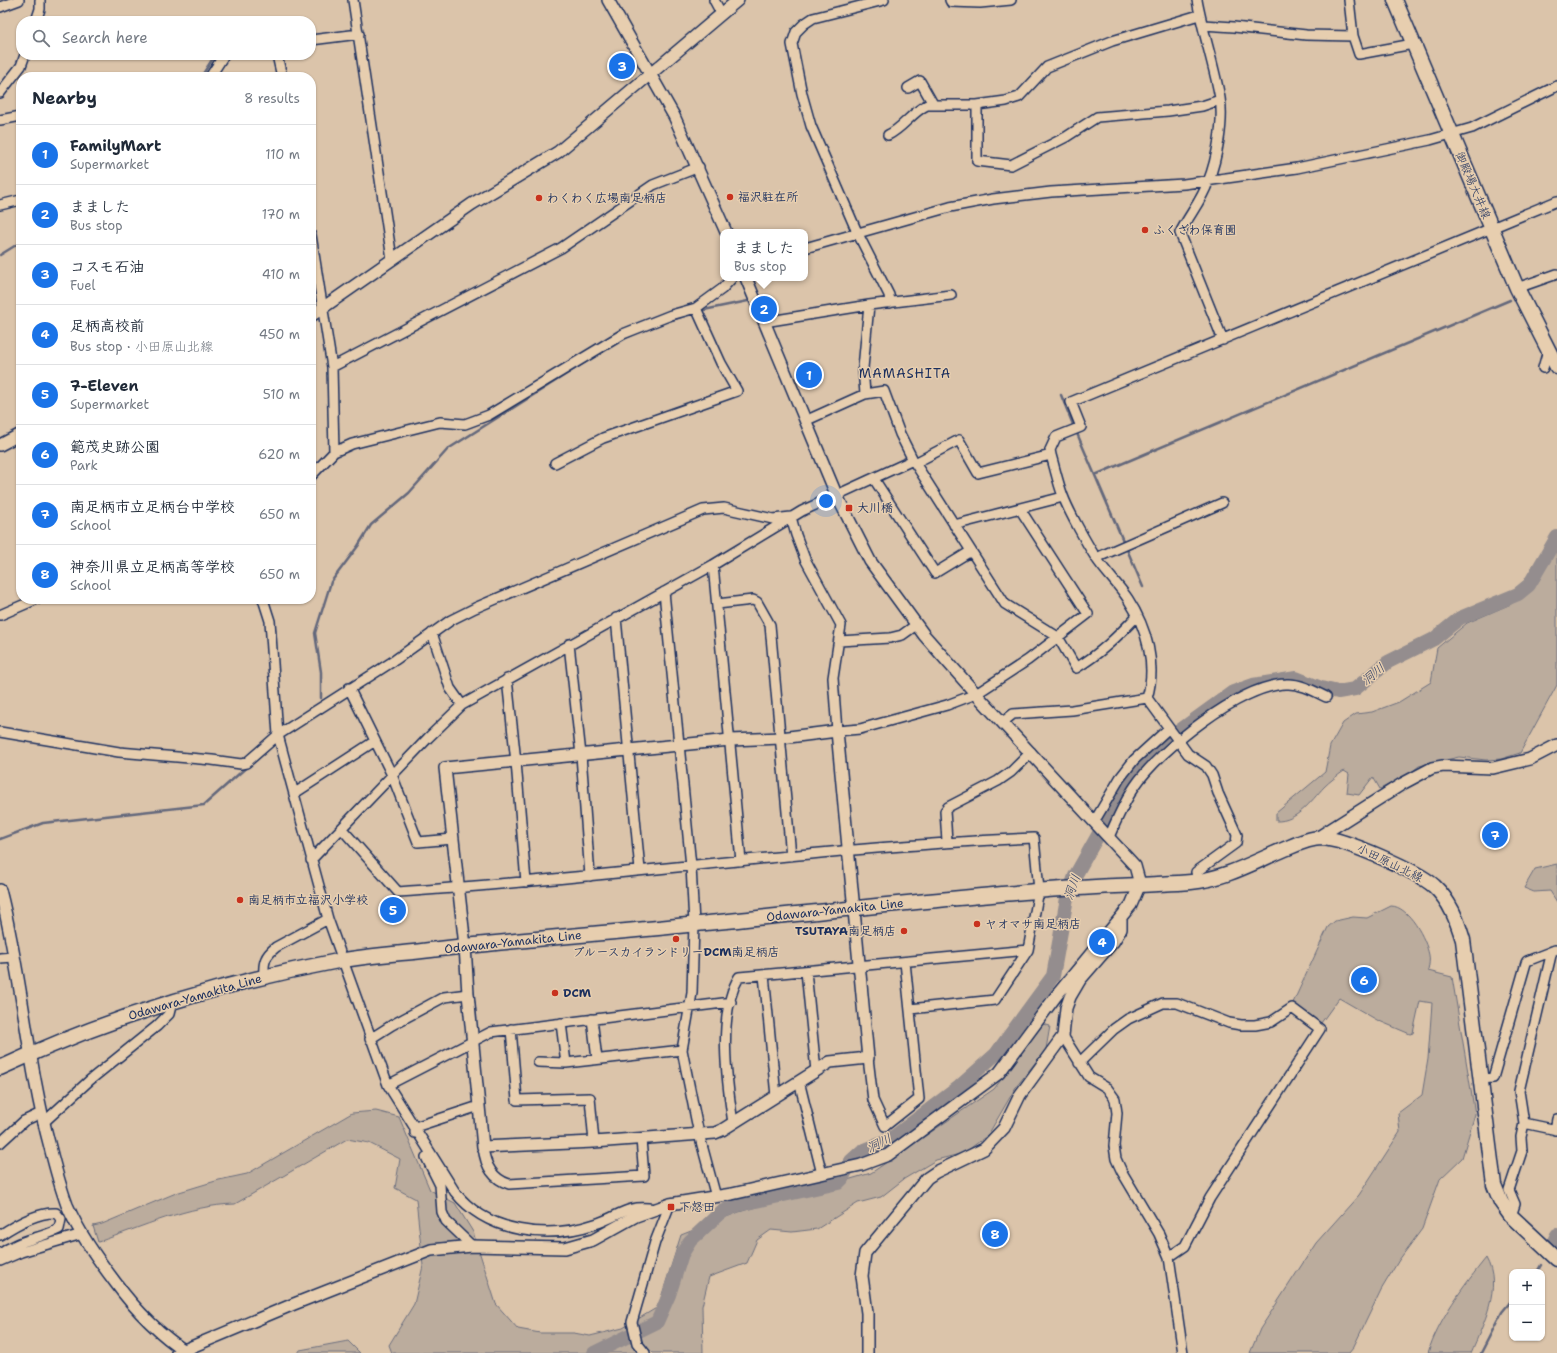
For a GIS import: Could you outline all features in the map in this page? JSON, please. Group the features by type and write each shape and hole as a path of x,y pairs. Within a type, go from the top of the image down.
{"main road":[{"name":"御殿場大井線","path":"1395,0 1517,288 1548,350 1550,367"},
{"name":"小田原山北線","path":"1041,890 1198,881 1226,876 1302,842 1317,838 1336,840 1350,844 1423,878 1435,887 1448,901 1457,919 1462,940 1494,1184 1500,1202 1511,1216 1557,1259"},
{"name":"Odawara-Yamakita Line","path":"0,1068 30,1054 123,1018 172,1002 264,976 342,961 465,946 1041,890"}],"street":[{"path":"0,6 19,0"},
{"path":"38,16 40,9 40,0"},
{"path":"353,0 392,259"},
{"path":"608,0 674,116 699,167 725,229"},
{"path":"714,0 721,13"},
{"path":"316,313 472,204 558,152 738,0"},
{"path":"884,0 813,18 796,32 792,44 797,74 811,126 857,232 888,295 890,304"},
{"path":"950,0 980,3 1011,0"},
{"path":"1197,0 1199,15 1203,25 1220,100 1217,151 1209,181 1203,195 1180,233 1223,340"},
{"path":"1350,0 1353,36 1358,54 1414,44"},
{"path":"888,135 920,109 933,104 977,105 1006,101 1018,97 1047,67 1105,43 1199,15"},
{"path":"1203,25 1306,35 1353,36"},
{"path":"316,39 359,34"},
{"path":"16,72 23,60"},
{"path":"213,72 221,60"},
{"path":"278,60 281,72"},
{"path":"0,93 16,72"},
{"path":"908,88 920,81 933,104"},
{"path":"808,247 857,232 950,207 1022,194 1147,188 1209,181 1297,168 1452,135 1479,125 1557,86"},
{"path":"977,105 977,161 1012,165 1066,137 1097,117 1168,111 1202,106 1220,100"},
{"path":"0,120 16,117"},
{"path":"332,367 561,248 653,185 699,167"},
{"path":"0,205 16,201"},
{"path":"1198,881 1196,872 1236,843 1237,835 1218,793 1212,775 1206,766 1188,754 1147,698 1152,676 1151,660 1149,648 1137,616 1129,599 1096,558 1063,497 1050,450 1056,437 1081,427 1071,402 1557,201"},
{"path":"316,265 332,367 334,452"},
{"path":"1517,288 1557,274"},
{"path":"316,471 334,452 352,444 440,422 465,424 489,415 623,334 671,315 698,311 729,281"},
{"path":"0,890 22,995 30,1054 42,1118 68,1206 80,1230 126,1298 183,1352 422,1253 443,1248 472,1246 565,1248 593,1240 636,1216 670,1204 716,1196 861,1165 888,1155 992,1079 1136,897 1140,884 1135,866 976,694 916,625 870,561 836,494 747,281"},
{"path":"764,322 868,305 890,304 951,295"},
{"path":"865,394 863,368 868,305"},
{"path":"555,463 603,438 737,391 721,363 698,311"},
{"path":"805,421 865,394 884,391 900,434 914,461 1006,604 1058,637 1076,668 1092,658 1108,645 1137,616"},
{"path":"0,446 16,437"},
{"path":"311,860 392,775 462,705 713,565 791,517 836,494 874,479 959,440 978,473 1051,455"},
{"path":"874,479 934,573 971,551"},
{"path":"954,525 1063,497"},
{"path":"1096,558 1222,503"},
{"path":"0,732 119,752 241,764 246,763 278,735 451,620 475,608 703,510 724,508 773,519 791,517"},
{"path":"641,1138 644,1176 517,1184 503,1182 490,1170 484,1160 472,1041 465,946 446,768 730,740 781,738 860,729 948,705 976,694 1028,660 1088,614 1020,509"},
{"path":"791,517 806,559 841,625 833,678 837,731 853,908 873,1100 885,1126 919,1099 905,962"},
{"path":"713,565 741,861"},
{"path":"664,592 691,866 694,924 692,993 688,1008 682,1050 699,1134 716,1196"},
{"path":"717,604 753,600 757,602 770,625 791,856"},
{"path":"0,615 25,604"},
{"path":"265,604 270,621 278,735 328,919 370,1039 388,1085 461,1200 469,1208 494,1222 515,1229 552,1232 579,1229 597,1224 633,1207 655,1209"},
{"path":"616,618 630,751 640,870"},
{"path":"839,641 890,638 902,635 916,625"},
{"path":"432,633 450,688 462,705"},
{"path":"569,644 581,755 590,876"},
{"path":"507,679 516,762 526,882"},
{"path":"1109,837 1122,806 1136,784 1160,758 1179,741 1223,708 1250,692 1288,684 1299,685 1326,697"},
{"path":"349,688 392,775 418,842 453,839"},
{"path":"1003,722 1014,714 1072,710 1147,698"},
{"path":"1095,822 1120,778 1129,766 1148,746 1169,728"},
{"path":"295,793 375,741"},
{"path":"1317,838 1402,784 1432,768 1443,766 1493,768 1530,759 1557,745"},
{"path":"947,841 945,811 948,807 998,781 1011,772 1031,752"},
{"path":"342,829 398,892 526,882 947,841 1034,838 1041,890 1028,950 995,1000 910,1009"},
{"path":"264,976 263,965 270,952 276,947 328,919"},
{"path":"867,1353 867,1313 862,1276 865,1253 927,1178 936,1172 984,1149 996,1139 1004,1128 1020,1095 1063,1036 1066,1008 1070,997 1080,980 1113,942 1121,929 1120,919"},
{"path":"733,1123 724,1031 735,984 739,977 1028,950"},
{"path":"1481,1079 1493,1078 1527,960 1555,950"},
{"path":"1511,1216 1515,1204 1509,1190 1522,1156 1521,1137 1524,1123 1519,1091 1555,950"},
{"path":"0,958 14,957"},
{"path":"806,971 816,1071"},
{"path":"764,975 776,1096"},
{"path":"370,1039 392,1025 444,997 468,994"},
{"path":"0,1143 24,1121 42,1118 157,1026 169,1014 172,1002"},
{"path":"388,1085 491,1032 730,1002"},
{"path":"1079,1064 1114,1029 1128,1019 1163,1003 1177,1003 1229,1023 1241,1025 1255,1025 1271,1022 1292,1008 1320,1029 1210,1198 1185,1246 1169,1257"},
{"path":"592,1019 597,1059"},
{"path":"561,1023 566,1063"},
{"path":"511,1029 518,1100 590,1098 594,1142"},
{"path":"1063,1036 1079,1064 1089,1077 1107,1088 1115,1099 1117,1113 1114,1146 1116,1159 1122,1172 1159,1234 1169,1257 1183,1353"},
{"path":"538,1062 566,1063 682,1050"},
{"path":"483,1147 594,1142 715,1133 830,1062 868,1058"},
{"path":"799,1081 822,1174"},
{"path":"416,1127 479,1106"},
{"path":"1524,1123 1556,1130 1557,1119"},
{"path":"416,1127 415,1134 418,1143 438,1177 442,1212 446,1221 472,1246"},
{"path":"645,1353 637,1343 632,1322 655,1242 670,1204"},
{"path":"0,1235 10,1228 48,1213 56,1213 61,1219 59,1228 47,1235 27,1239 9,1247 0,1254"},
{"path":"0,1260 80,1230"}],"shaded area":[{"path":"1557,546 1557,685 1520,753 1501,759 1486,760 1459,757 1419,766 1408,775 1380,789 1373,777 1359,795 1347,793 1349,774 1344,771 1326,785 1303,810 1291,818 1276,821 1276,813 1325,772 1330,746 1343,723 1356,714 1372,712 1399,702 1431,682 1437,648 1467,623 1511,604 1528,593 1538,582"},
{"path":"1557,864 1557,902 1550,891 1534,892 1524,888 1535,869"},
{"path":"1391,906 1398,907 1404,911 1416,924 1429,955 1428,971 1452,977 1475,1114 1462,1158 1440,1179 1422,1229 1399,1260 1381,1290 1353,1348 1349,1353 1250,1353 1260,1329 1316,1243 1359,1195 1400,1132 1398,1113 1422,1095 1428,1059 1432,1003 1420,1001 1413,1033 1410,1034 1377,1020 1339,998 1321,1023 1317,1023 1292,1005 1328,927 1335,921 1353,917 1367,918"},
{"path":"1043,1024 1050,1026 1046,1049 1016,1087 988,1135 964,1153 936,1160 904,1179 881,1197 858,1203 817,1229 792,1232 771,1230 757,1240 747,1263 709,1277 702,1306 703,1353 653,1353 649,1349 637,1353 392,1353 389,1345 414,1304 423,1266 416,1199 395,1188 400,1159 369,1143 347,1139 235,1204 200,1208 166,1218 98,1242 93,1226 102,1224 176,1193 219,1180 247,1174 352,1113 376,1111 399,1117 430,1190 455,1203 473,1232 496,1304 518,1329 540,1333 574,1333 590,1336 623,1328 658,1307 681,1235 739,1212 871,1173 994,1089"},
{"path":"1486,1258 1491,1270 1493,1281 1492,1294 1486,1318 1471,1353 1428,1353 1438,1328 1452,1303"},
{"path":"348,1341 360,1353 298,1353 300,1350"}],"waterway":[{"path":"204,72 212,60"},
{"path":"0,255 16,245"},
{"path":"1095,475 1510,300"},
{"path":"699,311 748,301"},
{"path":"669,321 681,317"},
{"path":"619,341 632,335"},
{"path":"321,698 321,672 315,633 331,582 358,546 371,525 409,493 448,449 587,361"},
{"path":"1061,395 1074,427"},
{"path":"1076,431 1124,543"},
{"name":"洞川","path":"594,1353 657,1322 669,1295 682,1254 690,1241 721,1212 738,1205 838,1183 842,1179 851,1161 862,1151 888,1141 959,1087 996,1054 1053,976 1067,898 1075,876 1128,782 1164,742 1233,692 1253,685 1296,678 1321,688 1338,692 1355,689 1388,662 1434,639 1460,618 1518,594 1529,585 1557,537"},
{"path":"1126,547 1143,587"},
{"path":"0,839 43,823 204,805 249,765"},
{"path":"1555,1239 1557,1235"},
{"path":"1539,1269 1541,1265"},
{"path":"1481,1353 1502,1312 1509,1304"}],"place":[{"name":"コスモ石油","path":"622,66"},
{"name":"福沢駐在所","path":"730,197"},
{"name":"わくわく広場南足柄店","path":"539,198"},
{"name":"ふくざわ保育園","path":"1145,230"},
{"name":"まました","path":"764,309"},
{"name":"FamilyMart","path":"809,375"},
{"name":"大川橋","path":"849,508"},
{"name":"南足柄市立足柄台中学校","path":"1495,835"},
{"name":"南足柄市立福沢小学校","path":"240,900"},
{"name":"7-Eleven","path":"393,910"},
{"name":"ヤオマサ南足柄店","path":"977,924"},
{"name":"TSUTAYA南足柄店","path":"904,931"},
{"name":"ブルースカイランドリーDCM南足柄店","path":"676,939"},
{"name":"足柄高校前","path":"1102,942"},
{"name":"範茂史跡公園","path":"1364,980"},
{"name":"DCM","path":"555,993"},
{"name":"下怒田","path":"671,1207"},
{"name":"神奈川県立足柄高等学校","path":"995,1234"}],"district":[{"name":"MAMASHITA","path":"905,373"}]}
